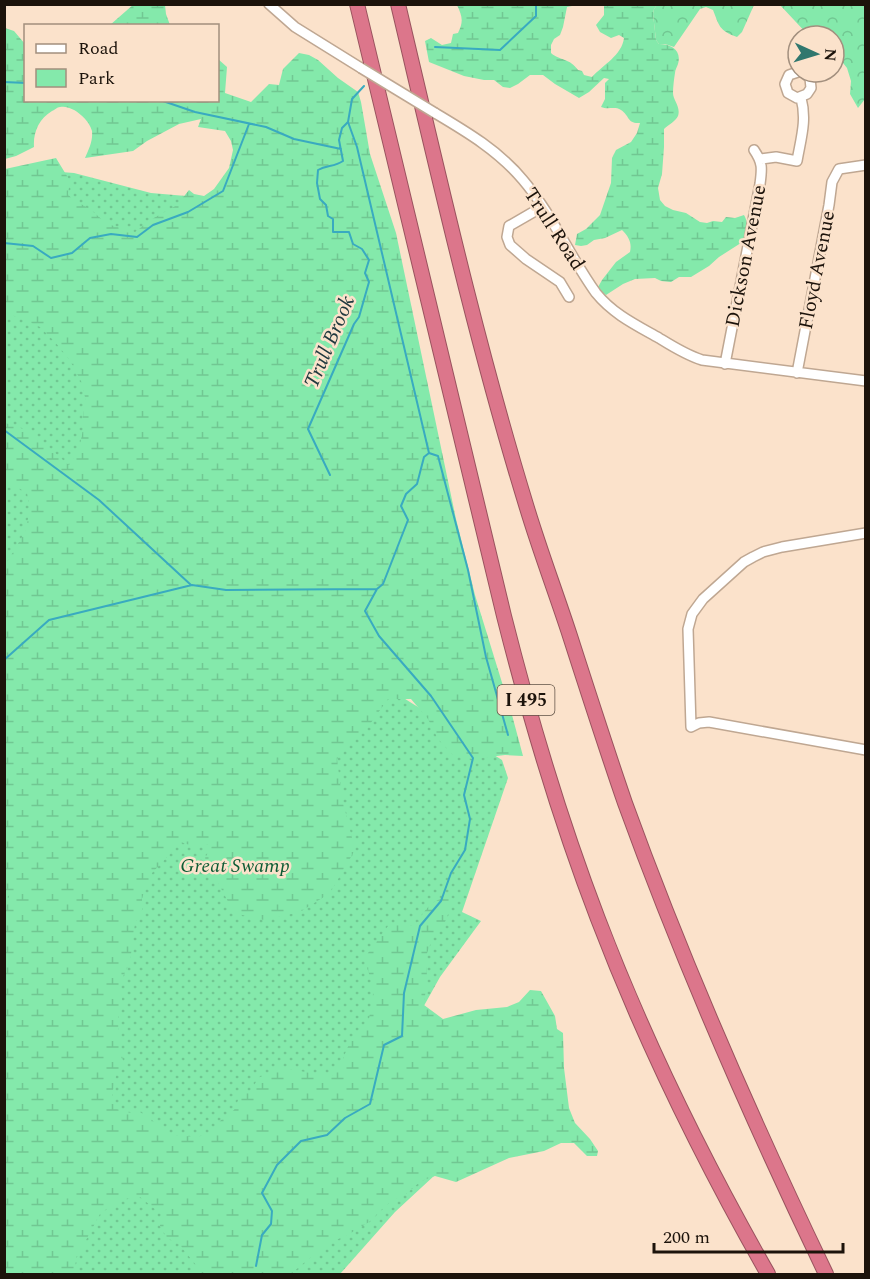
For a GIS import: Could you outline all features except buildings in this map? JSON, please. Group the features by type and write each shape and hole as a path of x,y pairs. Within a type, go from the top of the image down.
{"highway":[{"name":"I 495","path":"357,4 504,616 550,783 598,919 647,1037 710,1168 768,1275"},
{"path":"398,4 503,427 527,509 625,802 676,935 732,1068 826,1275"}],"street":[{"name":"Trull Road","path":"269,4 295,27 435,112 493,151 523,180 603,301 627,320 702,360 866,381"},
{"path":"786,81 785,87 791,96 801,98 807,94 812,84"},
{"path":"761,159 776,157 797,161 804,124 801,98"},
{"name":"Dickson Avenue","path":"725,364 760,184 761,159 754,150"},
{"name":"Floyd Avenue","path":"797,373 830,205 832,182 839,169 866,165"},
{"path":"542,207 509,226 507,240 526,259 562,284 569,297"},
{"path":"866,533 782,547 763,552 744,562 703,599 692,614 688,629 691,727 709,722 866,750"}],"green space":[{"path":"134,4 165,5 170,24 111,24"},
{"path":"457,5 577,5 567,7 563,27 560,35 551,45 551,53 572,63 584,75 592,77 616,55 624,38 619,35 611,38 600,32 596,25 604,15 604,5 657,5 653,14 656,40 659,44 668,45 674,49 679,59 673,93 679,113 676,120 664,129 662,174 658,188 660,200 665,206 686,213 700,222 722,222 726,217 735,218 744,215 747,228 744,241 691,277 679,277 671,282 655,278 635,279 606,295 597,289 616,262 630,252 629,240 622,230 581,246 575,245 577,234 586,229 600,215 611,183 612,158 616,150 631,142 640,123 631,121 619,109 601,107 605,99 605,83 609,79 604,78 579,98 543,75 530,75 510,88 503,87 494,80 464,76 429,62 425,41 431,38 442,45 451,43 453,34 458,33 462,19"},
{"path":"657,5 754,5 742,32 737,37 720,27 713,10 706,7 700,9 674,47 659,44 656,40 653,14"},
{"path":"780,5 865,5 865,99 858,108 850,94 851,81 846,67 846,24 798,24"},
{"name":"Great Swamp","path":"5,28 14,31 24,43 24,102 219,102 219,60 227,67 225,93 251,102 269,84 279,85 283,69 299,53 318,60 358,92 370,154 396,233 456,519 475,595 523,756 505,755 472,759 453,755 438,739 428,719 411,699 388,699 370,724 337,759 342,798 355,850 330,893 300,912 264,920 234,913 205,858 214,842 198,846 181,842 152,873 142,898 142,910 135,923 130,962 119,985 122,999 118,1017 119,1039 123,1061 116,1075 112,1095 117,1109 131,1113 140,1112 169,1135 198,1137 210,1132 234,1110 241,1093 251,1091 258,1078 280,1068 332,1076 339,1068 352,1037 369,1019 373,994 365,961 368,953 388,926 398,921 405,925 415,926 430,905 447,898 454,899 443,927 434,934 426,956 427,978 424,1005 443,1019 476,1010 507,1007 519,1002 530,990 541,991 555,1016 557,1029 563,1033 569,1108 575,1123 598,1151 597,1156 587,1156 574,1143 561,1143 544,1151 509,1158 456,1182 435,1176 421,1181 406,1194 391,1201 369,1222 330,1243 291,1274 197,1274 196,1265 179,1244 167,1238 160,1226 161,1214 140,1197 117,1201 100,1214 77,1257 73,1274 5,1274 4,913 10,893 4,891 4,590 6,589 4,576 7,562 25,532 30,510 27,493 5,480 5,423 32,434 69,465 79,450 86,402 82,383 69,359 55,342 40,327 5,312 5,169 56,158 70,181 68,194 72,199 90,209 107,224 135,232 177,205 189,190 194,194 204,196 214,189 229,168 233,150 225,131 198,127 201,119 179,124 133,151 85,158 92,138 91,127 75,110 59,107 47,114 40,122 34,147 5,159"},
{"name":"Great Swamp","path":"61,172 74,173 151,193 326,208 356,668 502,760 508,778 462,912 481,921 440,977 376,1092 435,1175 395,1212 340,1274 5,1274 5,256"}],"waterway":[{"path":"435,47 500,50 536,16 536,4"},
{"path":"4,82 24,83"},
{"name":"Trull Brook","path":"330,475 308,429 359,317 369,282 365,273 369,260 362,249 353,244 349,232 333,232 333,219 328,216 326,205 320,199 317,183 318,170 343,161 339,140 342,128 348,122 352,99 364,86"},
{"path":"166,102 195,112 266,127 294,139 341,149"},
{"path":"256,1266 262,1235 271,1224 272,1211 262,1193 277,1165 301,1141 327,1135 345,1118 370,1104 384,1045 402,1036 404,993 420,926 441,901 451,873 465,850 470,819 464,795 473,758 431,696 379,636 365,611 377,589 383,584 408,520 401,506 406,494 417,484 424,457 429,453 357,147 348,122"},
{"path":"4,243 33,246 51,258 72,253 90,238 111,234 137,237 153,225 188,212 223,191 249,124"},
{"path":"4,430 99,500 191,585"},
{"path":"429,453 438,456 468,570 486,657 508,735"},
{"path":"4,660 49,620 192,585 226,590 377,589"}]}
